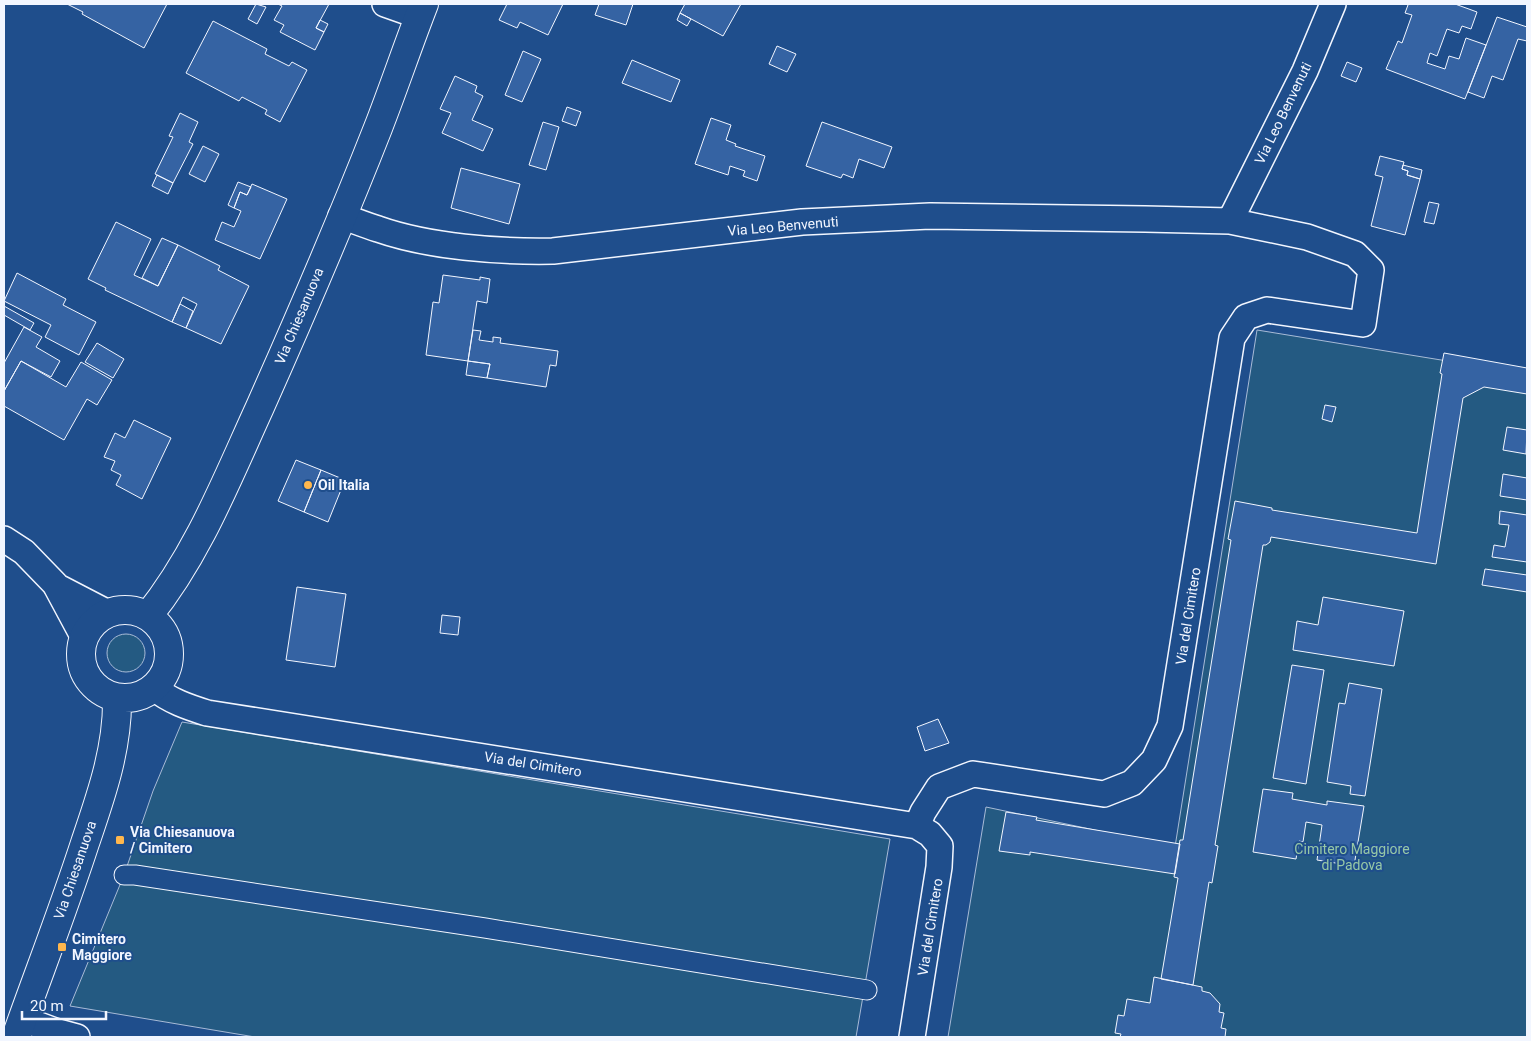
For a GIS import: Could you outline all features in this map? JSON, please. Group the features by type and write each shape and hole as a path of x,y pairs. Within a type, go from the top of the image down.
{"main road":[{"name":"Via Chiesanuova","path":"148,616 185,564 211,515 269,387 378,127 421,10"},
{"path":"122,610 135,611 148,616 159,625 166,637 169,650 168,664 163,677 154,688 143,695 117,698 105,694 94,686 86,676 82,663 81,650 84,638 90,627 108,613 122,610"},
{"name":"Via Chiesanuova","path":"19,1028 79,863 104,786 118,717 117,698"}],"street":[{"path":"384,4 421,10"},
{"name":"Via Leo Benvenuti","path":"1230,222 1304,71 1333,4"},
{"name":"Via Leo Benvenuti","path":"341,216 378,230 421,241 527,252 554,251 802,222 930,216 1230,222 1307,237 1355,254 1371,270 1363,324"},
{"name":"Via del Cimitero","path":"917,826 923,812 939,787 973,774 1104,794 1132,783 1154,760 1170,726 1232,338 1246,318 1267,310 1363,324"},
{"path":"4,539 24,552 56,586 84,638"},
{"path":"56,586 108,613"},
{"name":"Via del Cimitero","path":"154,688 181,705 223,716 917,826 930,834 940,846 939,867 912,1037"},
{"path":"124,875 135,875 475,926 867,990"},
{"path":"19,1028 55,1031 77,1037"}],"green space":[{"name":"Cimitero Maggiore di Padova","path":"1257,330 1527,374 1527,1037 948,1037 986,807 1175,847"},
{"path":"126,634 139,640 145,653 139,666 126,672 113,666 107,653 113,640"},
{"path":"182,722 890,839 856,1037 255,1037 70,1006 124,875 153,791"}],"building":[{"path":"67,4 167,4 144,48"},
{"path":"256,4 266,7 257,24 248,19"},
{"path":"278,4 329,4 316,28 324,32 315,50 280,32 284,25 274,20 282,6"},
{"path":"507,4 563,4 548,35 520,22 517,28 499,20"},
{"path":"599,4 633,4 626,25 595,15"},
{"path":"685,4 741,4 723,36 680,13"},
{"path":"1406,4 1455,4 1477,12 1471,29 1462,26 1459,33 1447,29 1437,56 1430,53 1427,63 1445,69 1449,56 1459,59 1466,38 1486,45 1465,99 1386,69 1398,41 1402,43 1412,15 1405,13 1408,5"},
{"path":"680,13 691,19 687,26 677,20"},
{"path":"1497,17 1527,27 1527,41 1518,39 1503,80 1492,76 1484,98 1468,92"},
{"path":"320,20 328,24 324,32 316,28"},
{"path":"213,21 267,49 265,54 289,66 292,62 307,70 280,122 265,114 267,110 242,97 239,101 186,73"},
{"path":"777,46 796,54 787,72 769,64"},
{"path":"523,51 541,59 522,102 505,95"},
{"path":"632,60 680,80 671,102 622,83"},
{"path":"1347,62 1362,68 1356,82 1341,76"},
{"path":"455,76 477,86 475,92 483,96 472,120 493,129 483,151 442,133 451,113 440,109"},
{"path":"567,107 581,112 576,126 562,121"},
{"path":"180,113 198,122 189,142 193,144 173,183 155,174 173,137 169,136"},
{"path":"711,118 731,125 726,140 736,144 735,146 765,156 757,181 743,176 745,171 730,166 728,175 695,164"},
{"path":"543,122 559,127 546,170 529,165"},
{"path":"822,122 892,147 884,168 859,159 853,178 843,174 841,178 806,166"},
{"path":"203,146 219,154 205,182 189,174"},
{"path":"1380,156 1404,162 1402,169 1408,171 1407,175 1420,179 1405,235 1371,226 1383,177 1375,175"},
{"path":"1403,165 1422,170 1420,179 1407,175 1408,171 1402,169"},
{"path":"461,168 520,184 509,224 451,208"},
{"path":"157,175 173,183 168,194 152,186"},
{"path":"238,182 251,187 247,195 240,192 234,208 228,205"},
{"path":"252,184 287,199 260,259 215,240 222,222 234,227 241,211 234,208 240,192 247,195"},
{"path":"1429,202 1439,204 1434,224 1424,222"},
{"path":"116,222 151,239 134,275 158,286 178,245 220,266 218,270 249,286 221,344 186,328 197,304 183,297 172,322 105,290 106,288 88,279"},
{"path":"162,238 178,245 158,286 142,278"},
{"path":"17,273 66,299 63,305 96,322 79,355 45,337 51,325 4,301"},
{"path":"443,275 480,280 480,277 490,279 487,303 477,301 468,361 426,355 433,302 439,303"},
{"path":"180,304 193,311 186,328 172,322"},
{"path":"4,306 34,323 30,330 4,315"},
{"path":"24,327 42,337 36,347 60,361 51,377 21,361 4,391 4,363"},
{"path":"473,330 481,331 479,340 493,342 493,337 501,338 500,343 558,351 556,366 550,365 546,387 487,378 490,364 468,361"},
{"path":"97,343 124,359 113,378 85,362"},
{"path":"1444,353 1527,368 1527,394 1484,387 1463,398 1436,564 1271,537 1270,542 1263,545 1215,845 1218,846 1212,883 1209,882 1193,985 1161,979 1178,878 1174,877 1180,840 1183,840 1231,540 1228,539 1235,501 1272,508 1272,510 1417,533"},
{"path":"21,361 66,387 81,362 112,380 97,405 87,399 64,440 4,406 4,391"},
{"path":"468,361 490,364 487,378 466,375"},
{"path":"1325,405 1336,407 1332,422 1322,419"},
{"path":"134,420 171,438 142,499 116,485 121,475 111,470 115,461 104,457 115,433 125,438"},
{"path":"1507,427 1527,430 1526,454 1503,450"},
{"path":"296,460 321,470 304,512 278,501"},
{"path":"321,470 345,480 328,522 304,512"},
{"path":"1503,474 1527,478 1527,500 1500,496"},
{"path":"1500,511 1527,515 1527,562 1492,557 1494,545 1505,547 1509,525 1499,524"},
{"path":"1485,569 1527,575 1527,592 1482,585"},
{"path":"297,587 346,594 335,667 286,660"},
{"path":"1323,597 1404,611 1394,666 1293,650 1297,621 1318,625"},
{"path":"442,615 460,617 458,635 440,633"},
{"path":"1292,665 1324,670 1306,784 1273,778"},
{"path":"1349,683 1382,689 1365,796 1350,794 1351,786 1327,782 1339,703 1345,704"},
{"path":"938,719 949,743 925,751 917,727"},
{"path":"1263,789 1293,793 1292,799 1327,805 1327,801 1364,806 1354,866 1317,860 1322,825 1306,822 1303,842 1299,841 1296,859 1253,852"},
{"path":"1006,812 1037,817 1036,820 1180,844 1175,874 1030,852 1030,855 999,851"},
{"path":"1154,977 1202,987 1202,991 1210,993 1220,1004 1219,1012 1224,1013 1221,1028 1226,1029 1225,1037 1120,1037 1121,1034 1115,1033 1118,1015 1124,1016 1127,999 1150,1003"}],"place":[{"name":"Oil Italia","path":"308,485"},
{"name":"Via Chiesanuova / Cimitero","path":"120,840"},
{"name":"Cimitero Maggiore","path":"62,947"}]}
